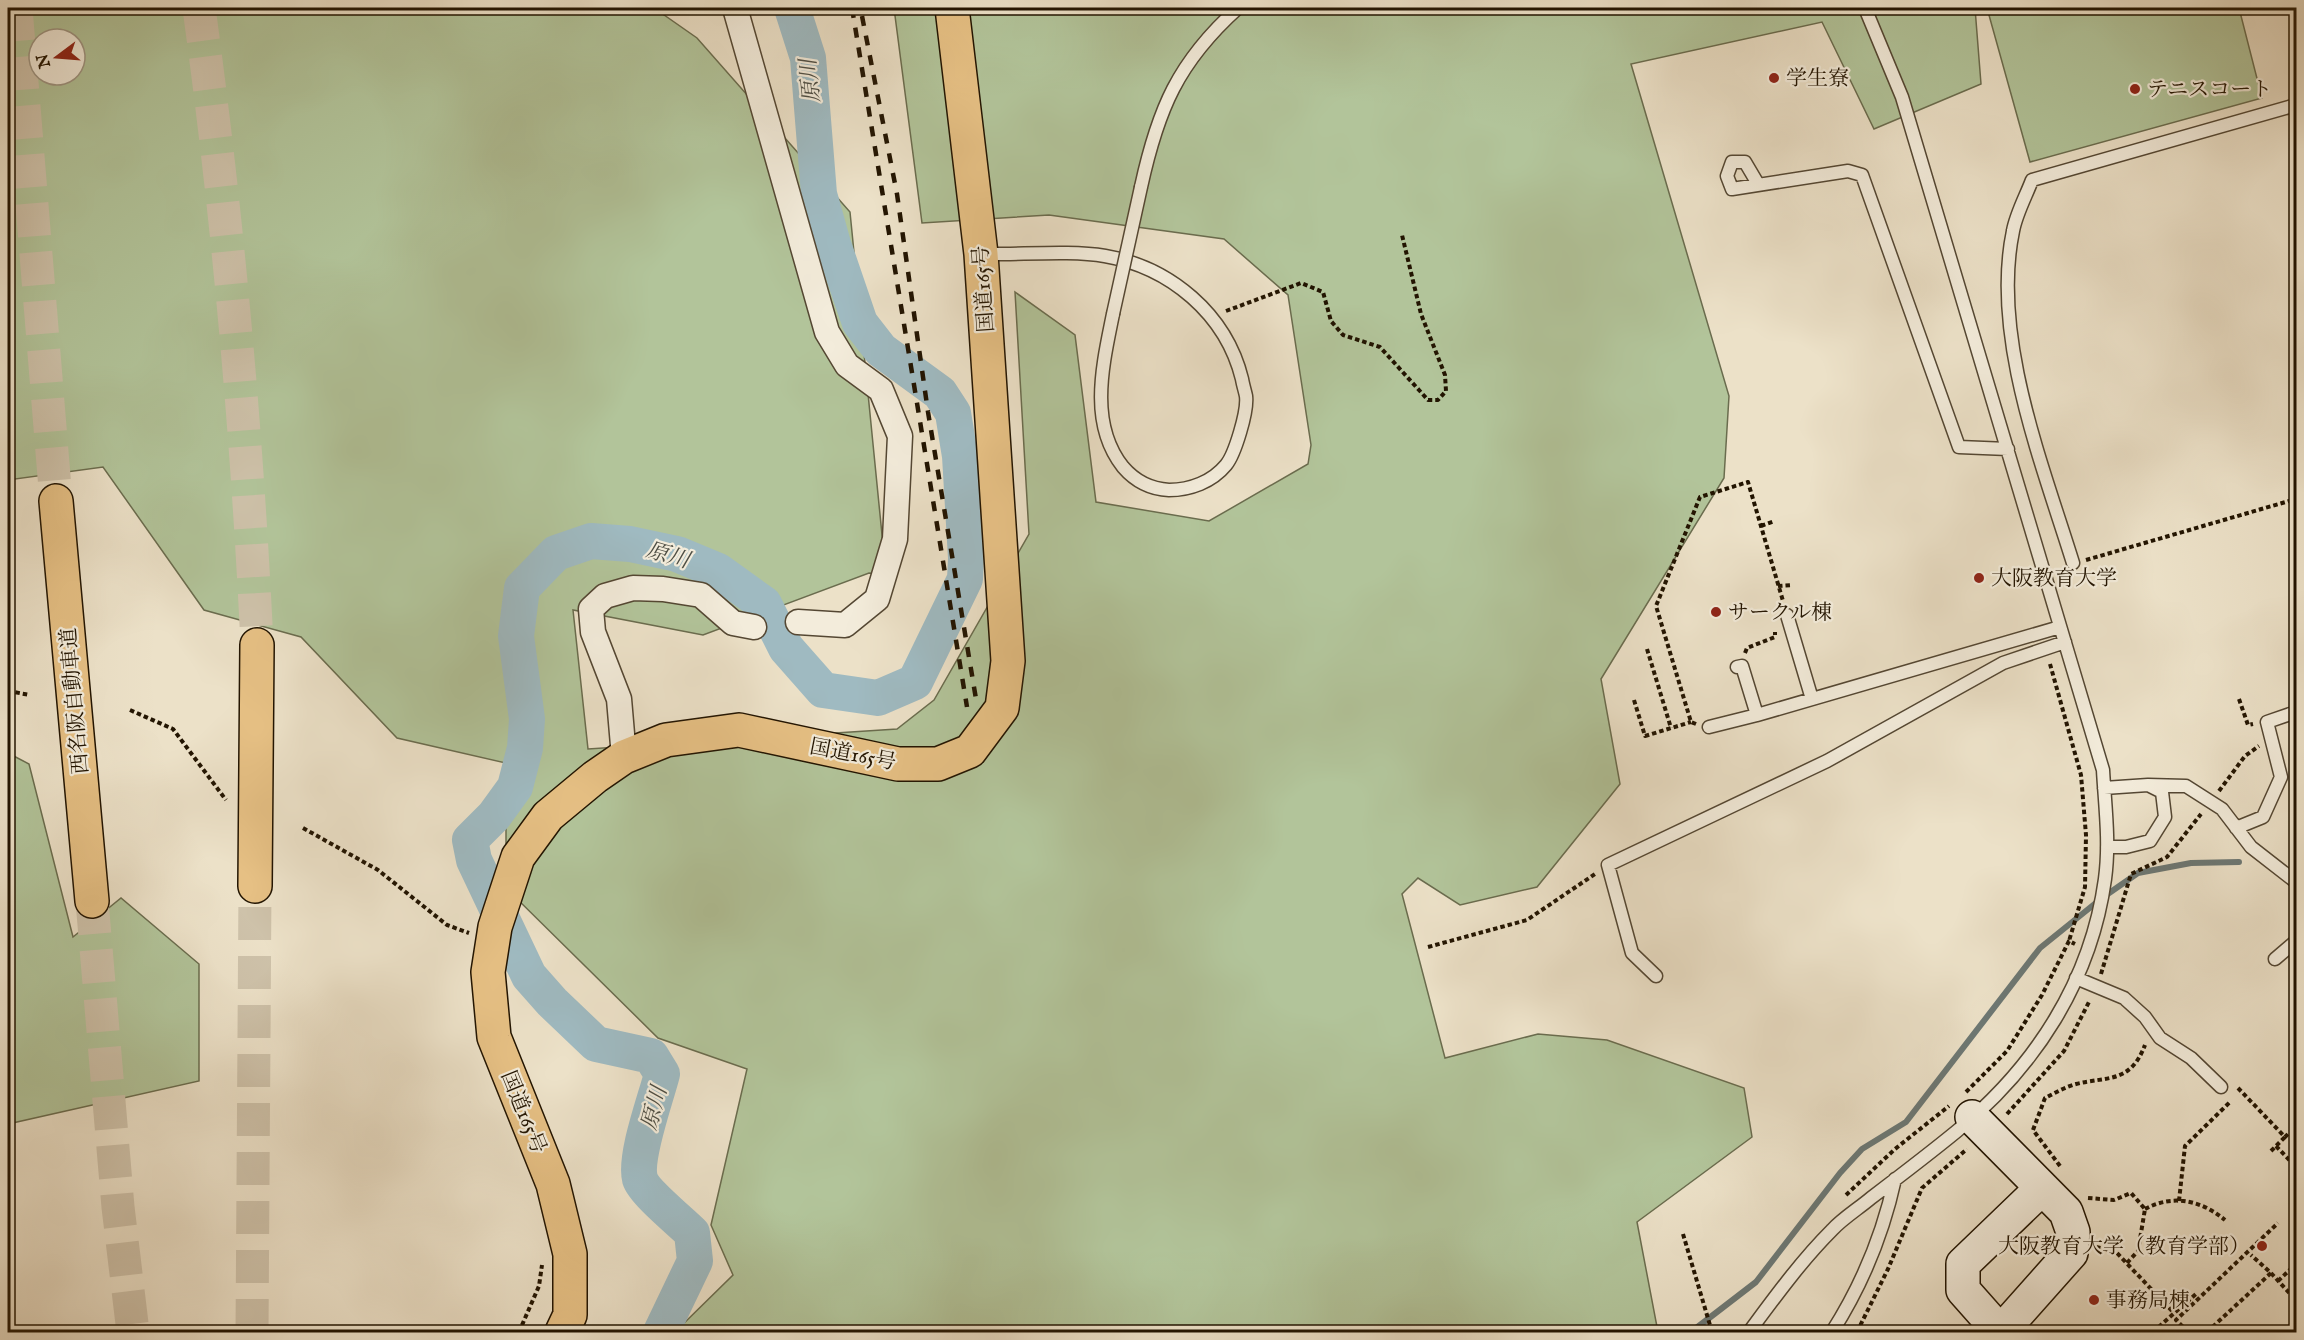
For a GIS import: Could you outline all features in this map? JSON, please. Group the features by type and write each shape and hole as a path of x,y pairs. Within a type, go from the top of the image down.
{"highway":[{"name":"国道165号","path":"562,1332 570,1315 570,1254 553,1184 494,1037 488,972 494,934 518,857 548,816 624,757 666,740 739,730 898,764 938,764 970,751 1002,708 1008,661 981,254 952,8"},
{"name":"西名阪自動車道","path":"56,501 92,901"},
{"path":"255,886 257,645"}],"street":[{"path":"735,8 827,332 847,365 880,390 900,436 895,539 877,599 845,625 798,622"},
{"path":"624,757 619,699 593,632 591,609 605,596 633,588 663,589 701,595 733,623 754,627"},
{"path":"1983,1126 2053,1180"}],"lane":[{"path":"981,254 1103,256 1139,264 1187,291 1211,317 1237,359 1246,398 1240,430 1227,464 1205,482 1179,490 1157,489 1132,478 1113,454 1103,422 1102,372 1113,314 1141,187 1152,136 1168,95 1198,46 1238,8"},
{"path":"1749,1332 1774,1298 1833,1228 1896,1179 1983,1126 2063,1009 2090,946 2105,879 2107,847 2103,770 1902,97 1865,8"},
{"path":"2073,563 2020,390 2013,348 2008,289 2013,230 2032,180 2296,105"},
{"path":"1758,184 1848,171 1863,175 1959,447 2007,449"},
{"path":"1786,615 1812,699"},
{"path":"1708,727 1757,715 2060,627"},
{"path":"1656,976 1632,952 1608,865 1827,761 2003,663 2065,642"},
{"path":"1740,666 1757,715"},
{"path":"2236,828 2264,817 2281,777 2267,722 2296,712"},
{"path":"2104,788 2148,785 2186,786 2222,809 2251,847 2296,882"},
{"path":"2107,847 2126,847 2150,841 2165,818 2162,792 2148,785"},
{"path":"2275,959 2296,941"},
{"path":"2076,978 2124,998 2152,1026 2160,1038 2192,1058 2221,1087"},
{"path":"1832,1332 1855,1297 1887,1218 1896,1179"}],"path":[{"path":"1211,317 1301,283 1323,292 1331,321 1343,335 1380,347 1428,400 1438,400 1446,391 1445,375 1421,314 1402,235"},
{"path":"1691,722 1656,606 1700,497 1748,482 1786,615 1774,618 1775,637 1747,648 1740,666"},
{"path":"2073,563 2296,499"},
{"path":"1761,526 1775,521"},
{"path":"1778,586 1792,585"},
{"path":"1840,1200 1895,1149 1966,1092 2007,1051 2042,995 2069,941 2085,887 2086,835 2081,775 2042,632"},
{"path":"1647,649 1671,728"},
{"path":"8,691 30,695"},
{"path":"1634,699 1645,736 1691,722 1708,727"},
{"path":"130,710 173,729 226,800"},
{"path":"2224,784 2245,756"},
{"path":"2099,980 2108,960 2131,874 2167,857 2202,813"},
{"path":"303,828 378,870 447,926 494,934"},
{"path":"1428,947 1527,920 1608,865"},
{"path":"2069,941 2078,945"},
{"path":"1857,1332 1888,1269 1922,1188 1983,1126 2064,1051 2092,995"},
{"path":"2053,1180 2033,1130 2045,1098 2075,1084 2112,1080 2139,1060 2152,1026"},
{"path":"2238,1088 2285,1137"},
{"path":"2271,1151 2296,1126"},
{"path":"2276,1146 2296,1167"},
{"path":"2084,1197 2114,1200 2131,1193 2145,1209"},
{"path":"2145,1209 2160,1201 2189,1200 2210,1207 2225,1220"},
{"path":"2127,1263 2138,1251 2145,1209"},
{"path":"2189,1332 2176,1320 2278,1223"},
{"path":"1683,1234 1712,1332"},
{"path":"2094,1246 2115,1251 2174,1313"},
{"path":"2251,1255 2294,1298"},
{"path":"519,1332 539,1286 542,1263"},
{"path":"2278,1281 2296,1264"},
{"path":"2207,1332 2271,1273"},
{"path":"2153,1332 2197,1293"},
{"path":"2283,1332 2296,1320"},
{"path":"2174,1332 2181,1325"}],"green space":[{"path":"8,8 654,8 697,38 850,212 886,575 869,573 703,635 573,610 588,749 897,729 934,700 1029,534 1015,292 1075,335 1096,502 1209,521 1308,464 1311,445 1288,295 1224,239 1049,215 922,223 894,8 1975,8 1981,84 1874,129 1822,22 1631,64 1729,396 1724,478 1601,679 1620,784 1537,887 1460,905 1418,878 1402,894 1445,1058 1538,1034 1607,1040 1744,1088 1752,1137 1637,1222 1658,1332 675,1332 733,1275 711,1225 747,1069 658,1038 506,888 506,763 397,738 301,637 204,610 103,467 8,480"},
{"name":"テニスコート","path":"1987,8 2239,8 2262,98 2030,162"},
{"path":"8,753 29,764 73,937 121,898 199,964 199,1081 8,1124"}],"waterway":[{"name":"原川","path":"661,1332 695,1261 692,1233 655,1199 640,1179 639,1169 643,1142 662,1074 651,1056 596,1044 552,1002 529,976 474,860 470,840 494,816 515,787 525,748 527,719 516,636 522,588 556,553 591,541 630,544 677,554 718,571 764,604 786,648 823,690 878,698 915,682 965,579 966,558 960,456 953,413 940,393 881,350 860,323 833,244 819,194 808,58 792,8"},
{"path":"1691,1332 1756,1282 1840,1173 1862,1149 1906,1122 2040,948 2102,898 2138,873 2191,863 2239,862"}],"tunnel":[{"path":"16,8 56,501"},
{"path":"199,8 219,167 235,326 248,485 257,645"},
{"path":"252,1332 255,886"},
{"path":"92,901 118,1207 133,1332"}],"railway":[{"path":"852,8 967,707"},
{"path":"862,16 897,194 928,412 977,705"}],"place":[{"name":"学生寮","path":"1774,78"},
{"name":"テニスコート","path":"2135,89"},
{"name":"大阪教育大学","path":"1979,578"},
{"name":"サークル棟","path":"1716,612"},
{"name":"大阪教育大学（教育学部）","path":"2262,1246"},
{"name":"事務局棟","path":"2094,1300"}]}
